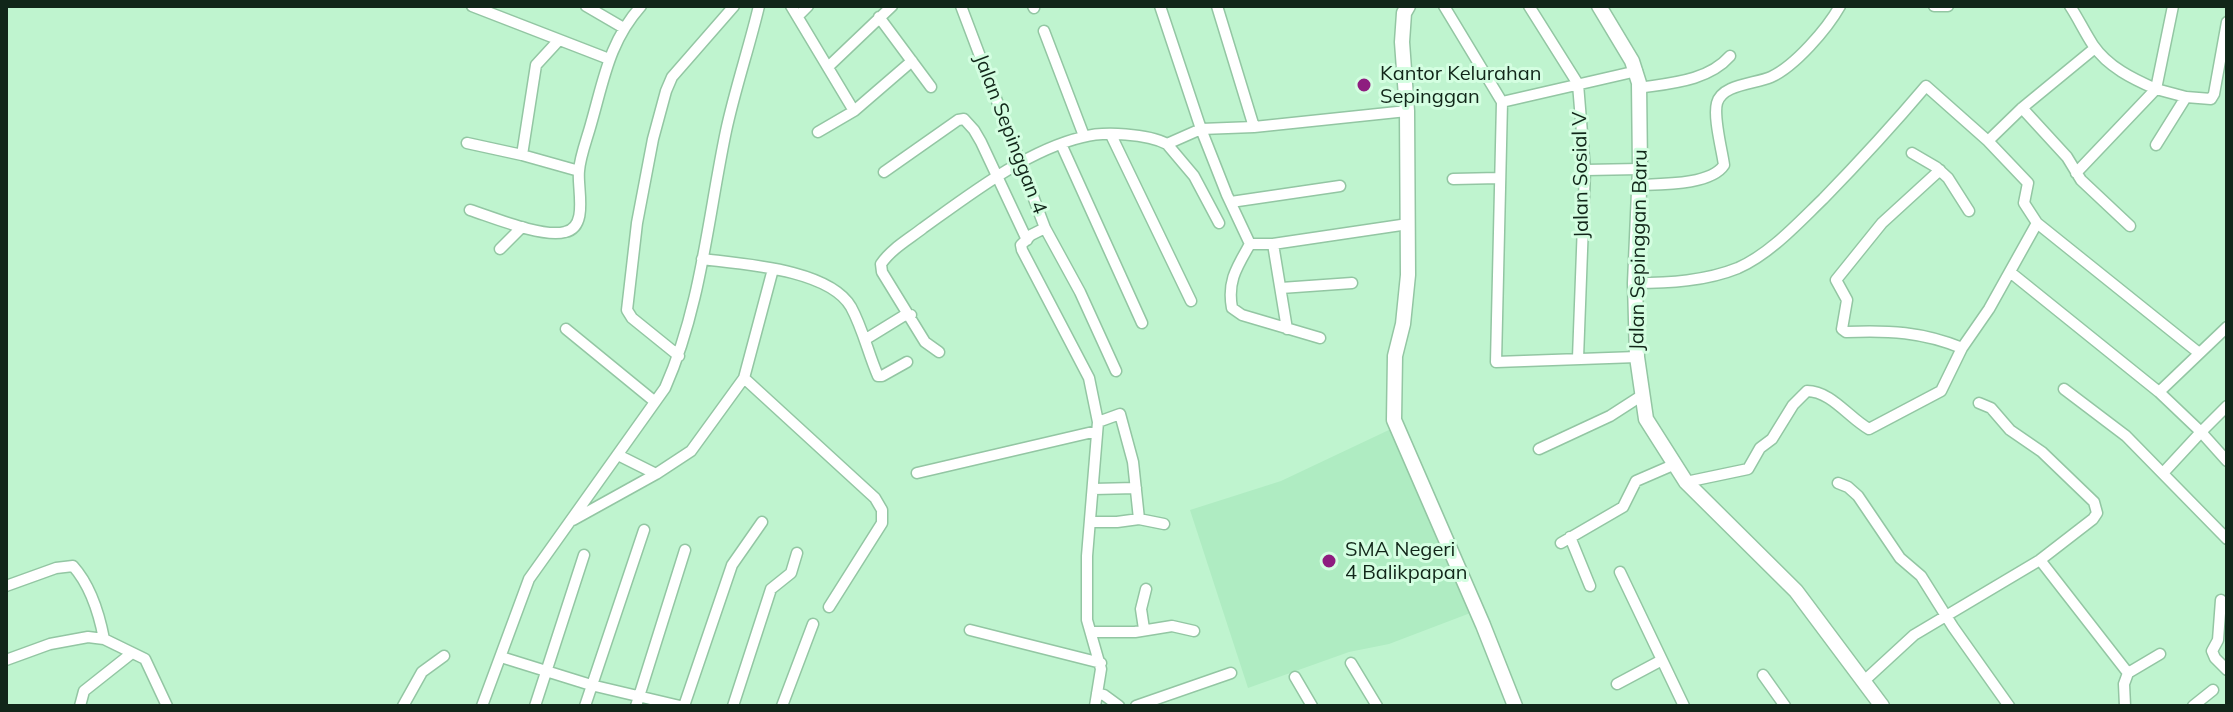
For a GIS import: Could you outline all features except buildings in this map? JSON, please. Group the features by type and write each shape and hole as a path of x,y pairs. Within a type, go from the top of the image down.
{"street":[{"path":"472,6 609,59"},
{"path":"586,6 622,27"},
{"path":"470,210 522,227 566,233 575,227 580,218 579,171 609,59 622,27 641,6"},
{"path":"679,356 632,318 627,310 637,223 653,139 672,77 734,6"},
{"path":"482,706 529,579 665,388 679,356 691,315 727,128 759,6"},
{"path":"791,6 854,111"},
{"path":"799,15 808,6"},
{"path":"828,67 892,6"},
{"name":"Jalan Sepinggan 4","path":"961,6 1045,228 1031,235 1021,245 1022,250 1089,378 1097,426"},
{"path":"1160,6 1201,129 1250,244"},
{"path":"1217,6 1254,127"},
{"path":"1408,6 1404,13 1402,42 1407,111 1408,275 1403,324 1395,356 1394,420 1515,706"},
{"path":"1444,6 1502,102 1496,362 1637,357"},
{"name":"Jalan Sosial V","path":"1529,6 1578,84 1585,170 1578,358"},
{"name":"Jalan Sepinggan Baru","path":"1599,6 1637,71 1639,88 1640,169 1635,283 1637,357 1646,419 1686,482 1796,591 1882,706"},
{"path":"1639,185 1688,183 1720,171 1724,165 1716,110 1720,97 1732,88 1756,83 1782,70 1829,24 1840,6"},
{"path":"1934,6 1948,6"},
{"path":"2070,6 2095,48 2124,73 2156,89 2206,100 2214,94 2227,22"},
{"path":"2076,173 2156,89 2173,6"},
{"path":"879,17 931,87"},
{"path":"1044,31 1084,136"},
{"path":"522,155 536,65 559,40"},
{"path":"1988,141 2022,108 2095,48"},
{"path":"1639,88 1701,75 1714,70 1730,56"},
{"path":"818,132 854,111 912,61"},
{"path":"1502,102 1637,71"},
{"path":"1635,283 1715,275 1739,268 1760,254 1860,161 1926,86 1988,141 2028,183 2024,203 2037,223 2199,353"},
{"path":"2156,145 2186,97"},
{"path":"2022,108 2067,157 2076,173 2130,226"},
{"path":"1169,143 1201,129 1254,127 1407,111"},
{"path":"884,172 958,120 964,119 974,130 1027,240"},
{"path":"1111,135 1191,301"},
{"path":"939,352 925,342 882,272 881,264 907,240 997,178 1061,144 1084,136 1111,135 1154,137 1169,143 1194,176 1219,223"},
{"path":"467,143 579,171"},
{"path":"1061,144 1142,323"},
{"path":"1912,153 1948,178 1969,211"},
{"path":"1585,170 1640,169"},
{"path":"1940,170 1882,223 1860,253 1840,273 1836,280 1847,300 1842,329 1846,332 1905,331 1935,337 1962,348"},
{"path":"1453,179 1499,178"},
{"path":"1231,202 1340,186"},
{"path":"1686,482 1748,469 1757,452 1772,439 1793,405 1807,391 1816,392 1865,428 1873,428 1941,391 1962,348 1989,309 2037,223"},
{"path":"1250,244 1273,244 1408,224"},
{"path":"500,249 522,227"},
{"path":"1045,228 1080,292 1116,371"},
{"path":"1250,244 1231,275 1229,292 1232,308 1242,315 1320,338"},
{"path":"1273,244 1287,329"},
{"path":"702,259 773,269 813,279 849,304 866,339 878,376 907,362"},
{"path":"570,522 691,451 744,378 773,269"},
{"path":"2010,272 2159,392 2227,461"},
{"path":"1281,288 1352,283"},
{"path":"866,339 905,315 911,315"},
{"path":"2159,392 2227,327"},
{"path":"566,329 654,401"},
{"path":"744,378 875,498 882,510 882,523 829,607"},
{"path":"2064,389 2115,426 2164,472 2227,539"},
{"path":"1539,449 1610,416 1641,396"},
{"path":"1864,681 1914,635 2040,560 2093,519 2097,507 2042,452 2010,430 1991,408 1979,403"},
{"path":"2164,472 2227,406"},
{"path":"917,473 1097,426 1120,414 1133,462 1139,519"},
{"path":"1095,706 1100,694 1101,663 1086,610 1097,426"},
{"path":"618,455 656,474"},
{"path":"1590,586 1565,540 1623,507 1636,481 1673,465"},
{"path":"1838,483 1858,496 1900,558 1921,576 2009,706"},
{"path":"1093,489 1136,488"},
{"path":"1090,522 1139,519 1164,524"},
{"path":"501,657 638,701 682,706 732,565 762,522"},
{"path":"585,706 644,530"},
{"path":"638,701 685,550"},
{"path":"733,706 771,589 791,573 797,553"},
{"path":"535,706 584,555"},
{"path":"2040,560 2128,673"},
{"path":"6,586 56,568 73,566 83,577 93,600 104,639"},
{"path":"1620,572 1684,706"},
{"path":"1140,630 1146,589"},
{"path":"2227,606 2221,600 2218,640 2212,651 2227,670"},
{"path":"782,706 813,624"},
{"path":"1091,632 1172,626 1194,631"},
{"path":"970,630 1101,663"},
{"path":"6,660 50,644 88,637 104,639 145,659 167,706"},
{"path":"80,706 84,691 132,653"},
{"path":"2125,706 2124,684 2128,673 2160,654"},
{"path":"403,706 422,672 444,656"},
{"path":"1617,684 1662,660"},
{"path":"1351,663 1377,706"},
{"path":"1136,706 1231,673"},
{"path":"1763,675 1785,706"},
{"path":"1295,677 1312,706"},
{"path":"2193,706 2213,690"},
{"path":"1100,694 1119,706"}],"shaded area":[{"name":"SMA Negeri 4 Balikpapan","path":"1391,429 1473,612 1389,644 1349,652 1248,688 1190,510 1281,481"}],"place":[{"name":"Kantor Kelurahan Sepinggan","path":"1364,85"},
{"name":"SMA Negeri 4 Balikpapan","path":"1329,561"}]}
